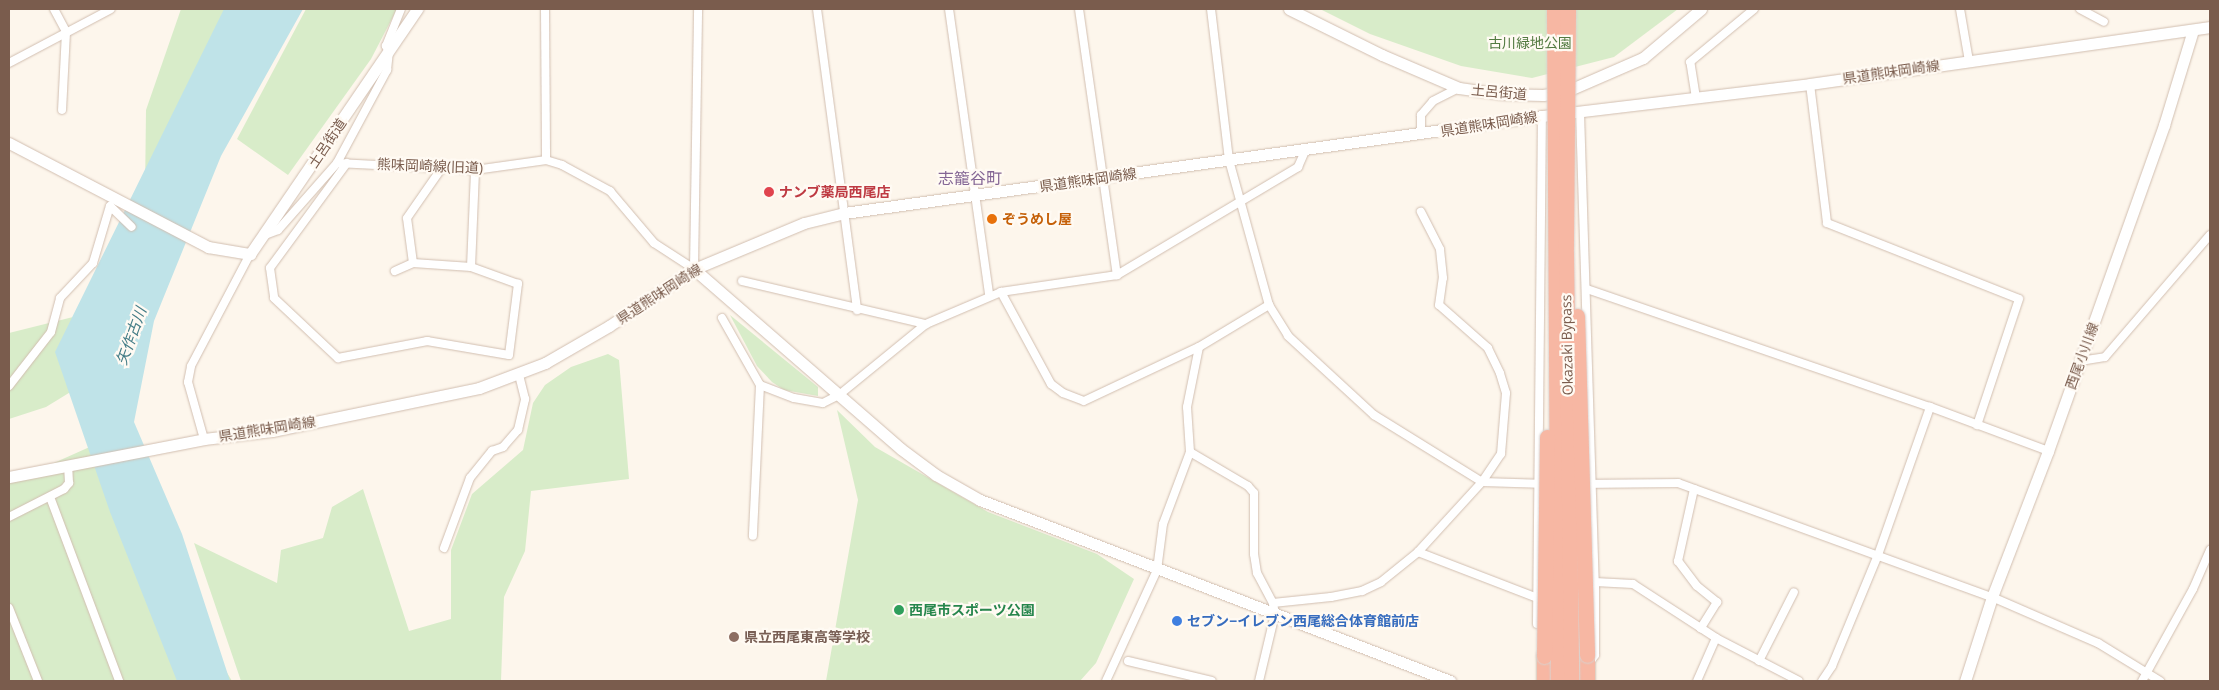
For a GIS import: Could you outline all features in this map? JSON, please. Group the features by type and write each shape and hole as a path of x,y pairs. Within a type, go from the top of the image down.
{"highway":[{"name":"Okazaki Bypass","path":"1554,9 1558,681"},
{"name":"Okazaki Bypass","path":"1568,9 1566,255 1571,681"},
{"path":"1566,255 1575,290 1584,465 1587,668"},
{"path":"1543,681 1545,463 1551,305 1555,292"}],"main road":[{"name":"土呂街道","path":"250,254 265,235 417,9"},
{"name":"土呂街道","path":"1289,9 1382,55 1459,88 1501,94 1543,95 1567,90 1643,58 1701,9"},
{"name":"県道熊味岡崎線","path":"9,478 204,439 281,429 479,388 519,375 609,326 694,269 804,223 844,213 1421,135 1542,116 1580,113 1810,84 2210,27"},
{"name":"西尾小川線","path":"1965,681 1992,596 2048,451 2164,125 2193,30"},
{"path":"9,143 111,202 208,247 250,254"},
{"path":"694,269 901,449 936,475 980,500 1157,570 1274,609 1450,681"}],"street":[{"path":"54,9 66,32 62,110"},
{"path":"9,63 111,9"},
{"path":"265,235 278,230 337,163 387,70 389,52 386,46 401,9"},
{"path":"545,9 546,160"},
{"path":"694,269 698,9"},
{"path":"816,9 856,310"},
{"path":"948,9 989,295"},
{"path":"1079,9 1117,275"},
{"path":"1211,9 1230,160 1268,305 1288,336 1374,415 1482,482 1537,484 1678,483 1992,596 2098,644 2160,681"},
{"path":"1696,98 1690,62 1754,9"},
{"path":"1960,9 1969,61"},
{"path":"2080,9 2104,22"},
{"path":"1810,84 1827,223 2019,299 1977,425"},
{"path":"1421,135 1421,115 1432,101 1459,88"},
{"path":"1580,113 1595,582 1595,655 1587,668"},
{"path":"1542,116 1537,598 1538,671 1543,681"},
{"path":"760,385 794,398 824,404 839,395 926,324 989,295 1000,292 1117,275 1239,200 1298,167 1305,150"},
{"name":"熊味岡崎線(旧道)","path":"337,163 475,170 546,160 562,165 610,191 654,243 694,269"},
{"path":"347,163 270,268 274,298 338,358 427,341 509,355 518,284 472,267 413,264 395,271"},
{"path":"413,264 407,218 441,169"},
{"path":"472,267 475,170"},
{"path":"111,202 132,227"},
{"path":"9,386 33,360 51,332 60,298 93,263 111,202"},
{"path":"1274,609 1362,591 1381,582 1418,552 1482,482 1500,454 1506,393 1488,348 1439,305 1443,278 1440,249 1421,212"},
{"path":"2080,361 2105,357 2210,235"},
{"path":"204,439 188,382 191,366 250,254"},
{"path":"742,281 856,310 926,324"},
{"path":"1587,290 1930,407 2048,451"},
{"path":"1000,292 1051,384 1063,393 1084,401 1199,347 1268,305"},
{"path":"722,318 760,385 753,536"},
{"path":"1106,681 1157,570 1163,524 1190,452 1187,407 1199,347"},
{"path":"444,548 470,478 492,451 503,447 518,430 525,399 519,375"},
{"path":"1822,681 1832,666 1878,555 1930,407"},
{"path":"1190,452 1248,486 1254,493 1254,554 1257,573 1274,609 1259,681"},
{"path":"9,517 50,497 69,484 68,466"},
{"path":"1694,489 1678,561 1697,586 1717,602 1702,628"},
{"path":"50,497 119,681"},
{"path":"2142,681 2193,589 2210,550"},
{"path":"1418,552 1537,598"},
{"path":"1595,582 1633,584 1716,638 1798,681"},
{"path":"1759,661 1794,592"},
{"path":"9,608 38,681"},
{"path":"1697,681 1716,638"},
{"path":"1128,661 1212,681"}],"green space":[{"path":"181,9 264,9 145,194 146,110"},
{"path":"306,9 397,9 371,59 288,175 237,139"},
{"name":"古川緑地公園","path":"1320,9 1678,9 1614,57 1532,78 1461,66 1370,34"},
{"path":"730,315 818,387 818,396 784,390 772,382 757,366"},
{"path":"73,317 77,388 46,407 9,419 9,333"},
{"path":"608,354 619,360 629,479 531,491 525,551 504,597 501,681 241,681 194,543 277,583 281,550 323,538 332,507 363,489 409,631 451,619 451,550 472,494 523,450 533,403 545,385 571,367"},
{"path":"837,410 875,447 988,512 1097,554 1134,579 1096,663 1080,681 826,681 858,500"},
{"path":"103,441 201,630 232,681 9,681 9,480 27,475"}],"water":[{"name":"矢作古川","path":"224,9 303,9 221,156 154,321 134,422 182,534 230,681 177,681 110,512 55,352"}],"place":[{"name":"ナンブ薬局西尾店","path":"769,192"},
{"name":"ぞうめし屋","path":"992,219"},
{"name":"西尾市スポーツ公園","path":"899,610"},
{"name":"セブン−イレブン西尾総合体育館前店","path":"1177,621"},
{"name":"県立西尾東高等学校","path":"734,637"}],"district":[{"name":"志籠谷町","path":"970,178"}]}
